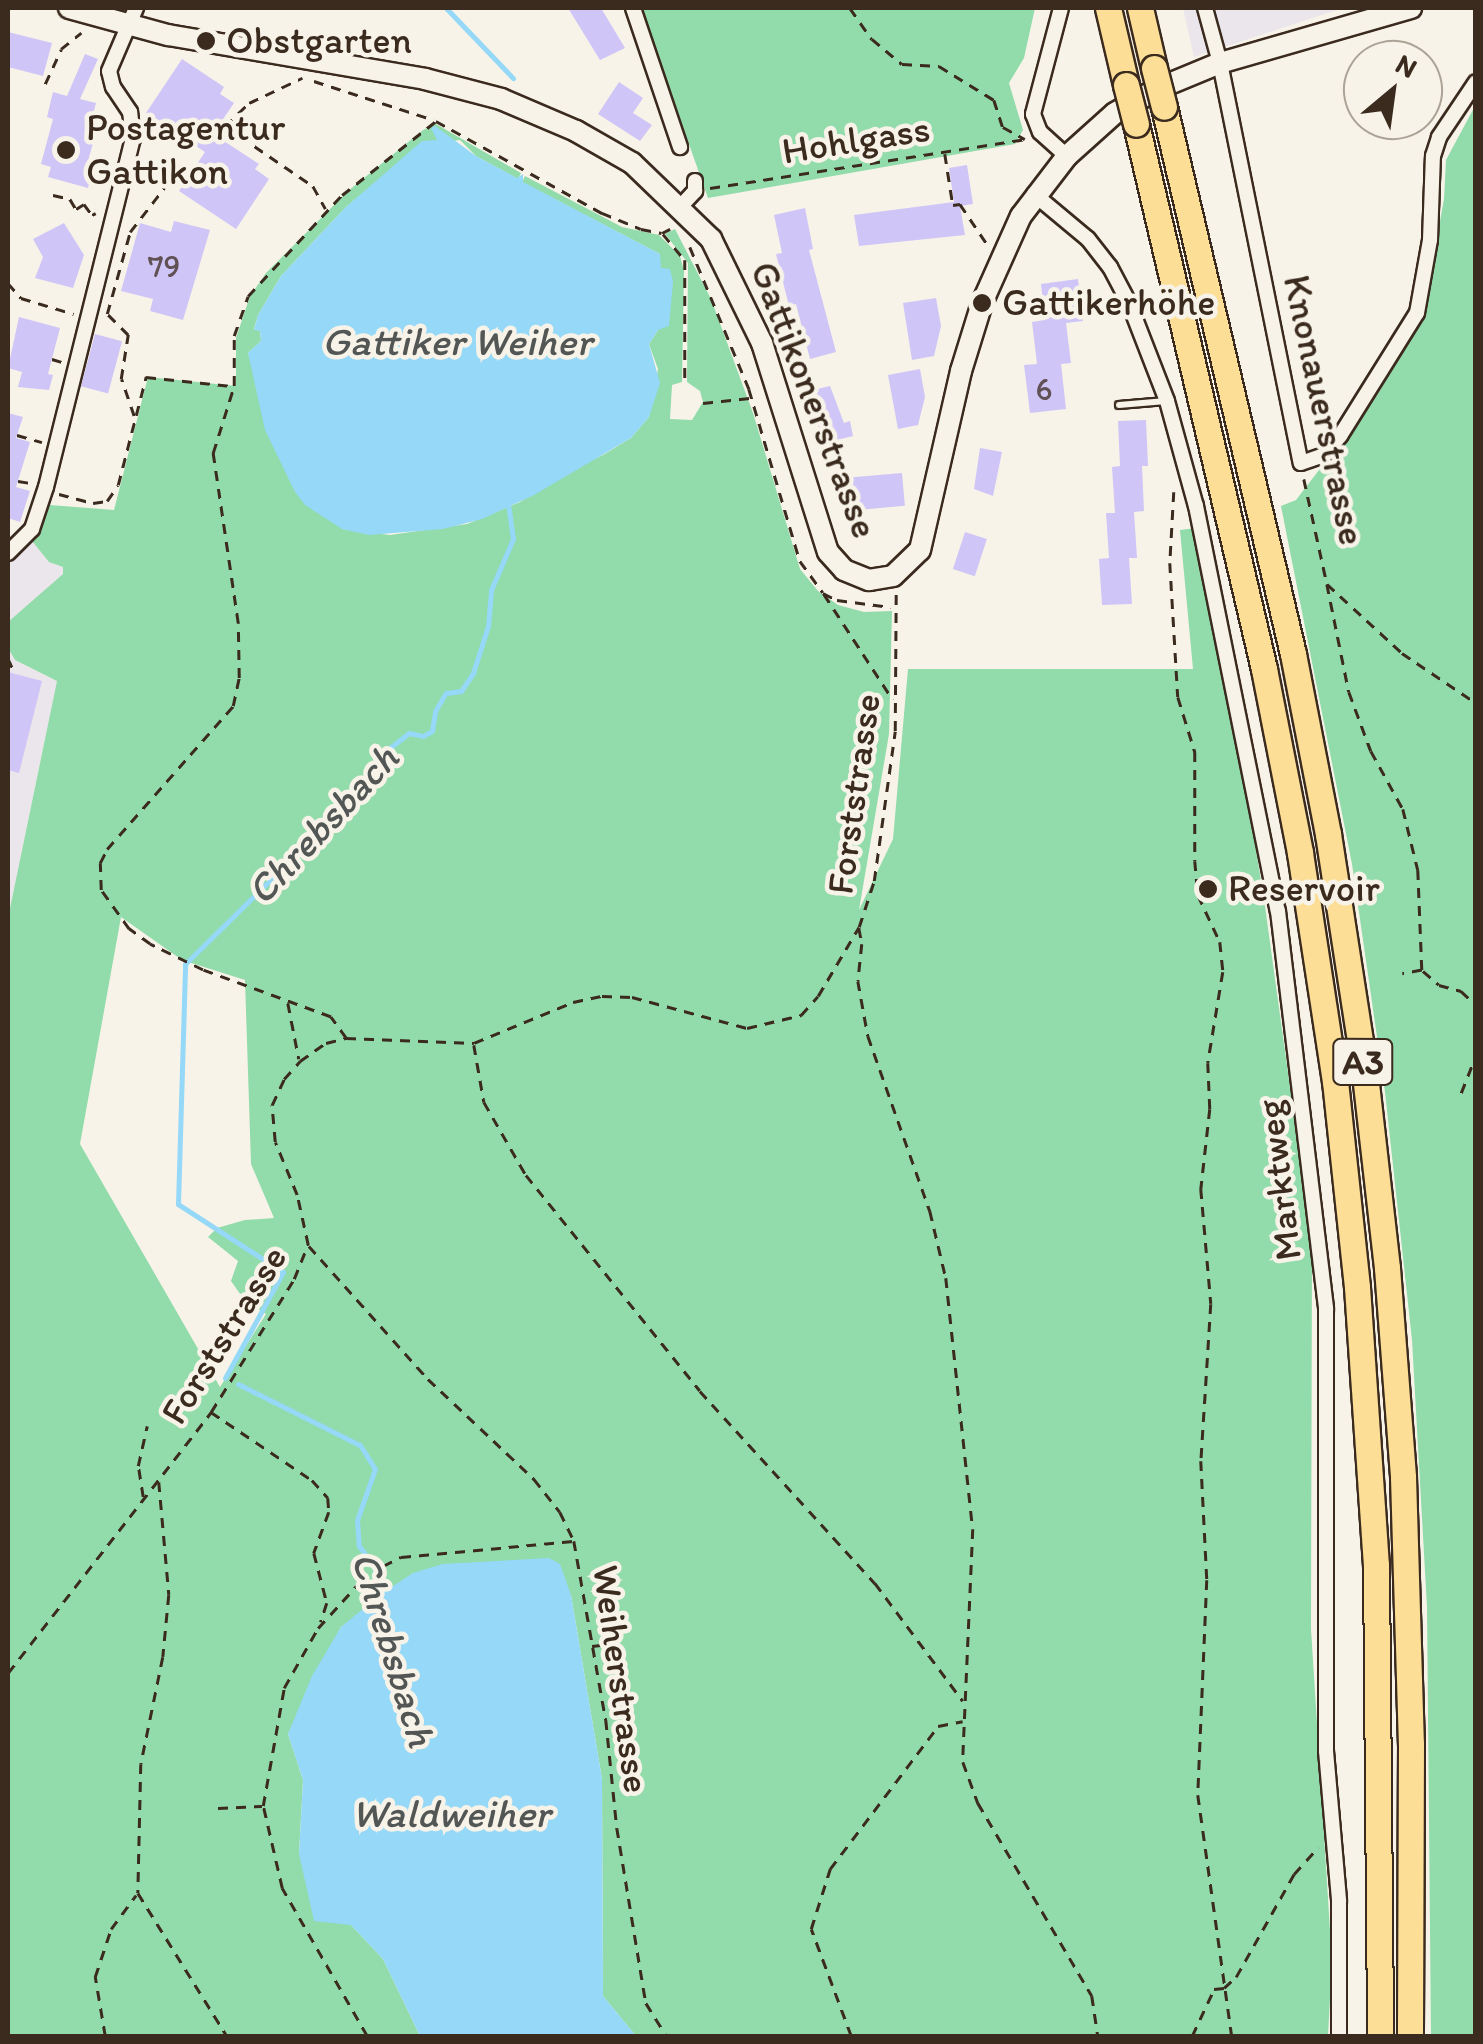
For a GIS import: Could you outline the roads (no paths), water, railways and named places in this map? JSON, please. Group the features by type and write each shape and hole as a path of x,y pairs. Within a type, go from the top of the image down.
{"highway":[{"name":"A3","path":"1108,8 1264,670 1300,854 1335,1081 1358,1287 1376,1565 1380,2036"},
{"name":"A3","path":"1140,8 1293,654 1328,834 1364,1066 1387,1268 1403,1477 1411,1744 1410,2036"}],"main road":[{"name":"Gattikonerstrasse","path":"69,8 133,17 501,99 576,130 632,163 681,217 712,239 747,306 828,552 853,576 869,580 893,576 920,550 961,371 982,303 1009,238 1034,194 1066,156 1115,113 1220,63 1410,8"}],"street":[{"path":"633,8 680,147"},
{"path":"1061,8 1032,114 1040,132 1066,156"},
{"name":"Knonauerstrasse","path":"1205,8 1220,63 1301,463 1324,456 1340,436 1418,313 1430,240 1434,156 1439,138 1476,82"},
{"path":"8,552 32,529 45,490 133,139 130,112 110,79 133,17"},
{"path":"681,217 702,185"},
{"name":"Marktweg","path":"1034,194 1088,239 1110,267 1130,303 1167,401 1196,506 1278,911 1320,1230 1328,1391 1326,1752 1341,1942 1339,2036"}],"lane":[{"path":"1119,406 1167,401"}],"water":[{"name":"Gattiker Weiher","path":"435,126 476,156 517,178 523,174 523,182 660,254 661,268 670,269 673,282 669,326 658,330 649,344 660,383 649,417 631,438 534,495 482,519 443,529 369,535 342,529 305,505 295,492 265,430 248,353 261,341 260,331 254,330 258,315 281,276 346,207 422,141 437,140 431,128"},
{"name":"Waldweiher","path":"549,1558 560,1564 571,1595 602,1779 603,1996 636,2036 420,2036 383,1959 351,1925 314,1921 299,1854 303,1780 288,1734 312,1676 341,1627 381,1594 413,1573 443,1564"}],"waterway":[{"path":"446,8 513,78"},
{"name":"Chrebsbach","path":"225,1378 283,1272 178,1204 185,964 391,761 391,747 409,733 423,736 432,731 435,711 446,693 461,691 473,673 488,626 491,590 513,539 508,504"},
{"name":"Chrebsbach","path":"238,1384 360,1445 375,1469 357,1520 359,1546 374,1566 382,1600"}],"place":[{"name":"Obstgarten","path":"206,41"},
{"name":"Postagentur Gattikon","path":"66,150"},
{"name":"Gattikerhöhe","path":"982,303"},
{"name":"Reservoir","path":"1208,889"}]}
